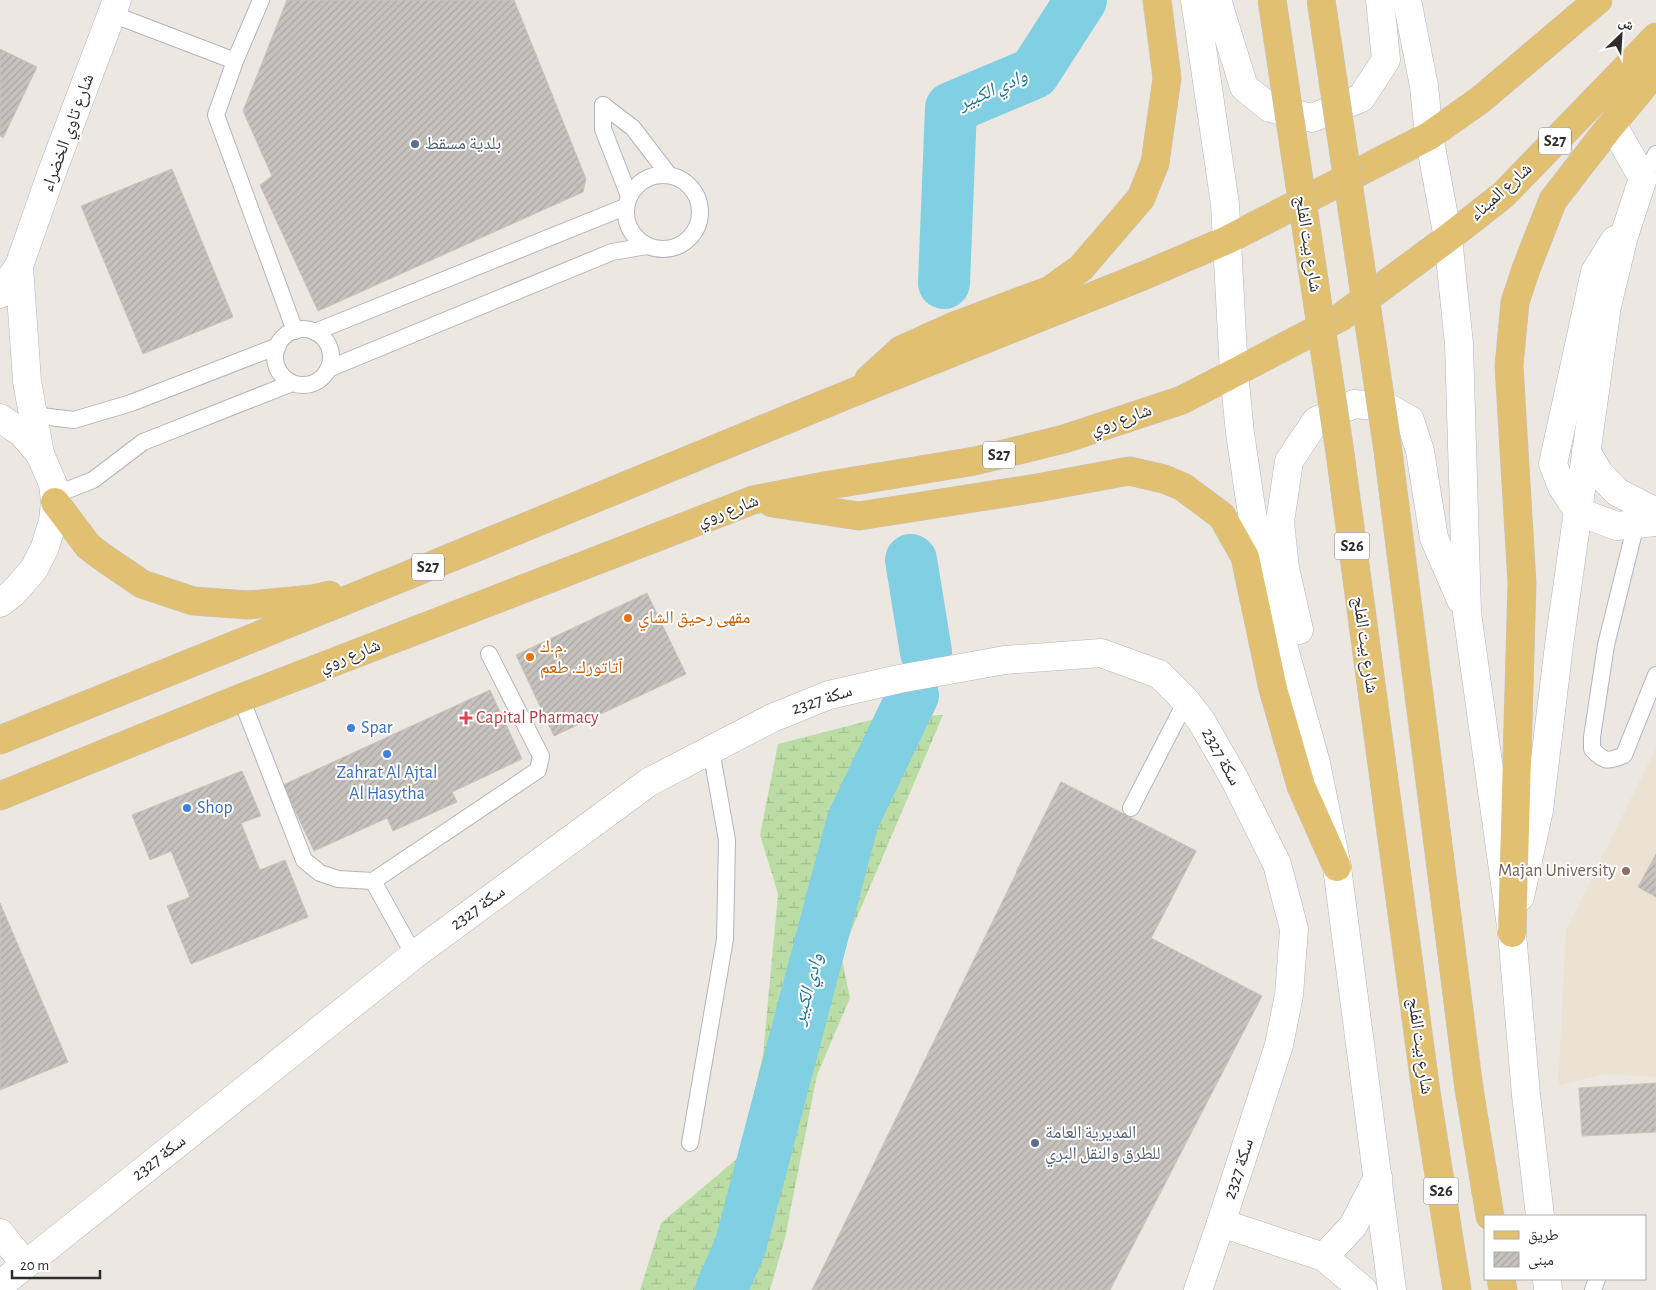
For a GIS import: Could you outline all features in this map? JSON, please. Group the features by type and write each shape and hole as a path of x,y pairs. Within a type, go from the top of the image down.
{"main road":[{"path":"854,392 901,350 954,326 1050,290 1081,268 1141,198 1155,163 1167,78 1157,0"},
{"name":"شارع بيت الفلج","path":"1272,0 1340,453 1426,1092 1457,1290"},
{"name":"S26","path":"1321,0 1388,451 1470,1089 1490,1215"},
{"name":"S27","path":"0,740 1143,276 1227,240 1429,136 1480,100 1598,0"},
{"name":"شارع الميناء","path":"1448,238 1503,195 1656,38"},
{"path":"1512,933 1522,583 1510,366 1515,302 1553,200 1656,71"},
{"name":"شارع روي","path":"0,796 241,698 753,500 824,486 975,461 1064,440 1182,400 1341,317 1448,238"},
{"path":"753,500 859,516 1129,471 1164,478 1183,487 1222,516 1245,557 1273,689 1301,786 1337,867"},
{"path":"55,498 88,546 101,556 142,584 193,602 248,605 313,599 406,576"}],"street":[{"path":"1195,0 1225,204 1234,373 1240,433 1252,514 1278,627 1316,763 1337,867 1392,1290"},
{"path":"1217,0 1244,87 1270,108 1312,118 1362,98 1386,60 1380,0"},
{"path":"1407,0 1424,86 1429,136 1448,238 1459,344 1467,613 1512,933 1526,1095 1540,1215"},
{"name":"شارع تاوي الخضراء","path":"0,294 19,266 114,7"},
{"path":"1512,933 1539,810 1559,645 1607,306 1624,236 1643,178 1612,124"},
{"path":"1632,213 1595,272 1553,464 1562,487 1579,512 1617,526 1650,519"},
{"name":"شارع تاوي الخضراء","path":"19,266 27,381 40,454"},
{"path":"1316,763 1314,694 1285,568 1280,522 1289,461 1316,421 1354,404 1387,407 1410,420 1420,451 1434,538 1467,613"},
{"path":"0,418 22,433 40,454 53,484 55,498 53,521 45,546 34,569 13,593 0,603"},
{"path":"1586,450 1599,473 1617,492 1650,519"},
{"name":"سكة 2327","path":"0,1285 414,955 649,782 772,718 829,695 899,679 1005,660 1101,653 1159,674 1186,701 1202,722 1234,778 1277,864 1294,929 1289,995 1279,1045 1198,1290"},
{"path":"1324,1257 1353,1226 1378,1177"},
{"path":"1221,1223 1324,1257 1363,1290"},
{"path":"0,1233 25,1264"}],"lane":[{"path":"261,0 235,60 216,115 295,330"},
{"path":"114,7 235,60"},
{"path":"646,246 630,230 626,219 627,202 603,129 603,105 633,128 668,175"},
{"path":"1643,178 1656,154"},
{"path":"315,332 627,202 635,186 645,179 656,175 668,175 680,179 691,187 698,198 700,210 698,223 693,234 683,243 672,248 659,249 646,246 612,252 328,369"},
{"path":"55,498 93,480 143,442 292,383 309,385 316,382 323,377 328,369 331,352 322,337 315,332 295,330 282,339 278,346 276,363 279,371 292,383"},
{"path":"33,414 74,420 131,403 278,346"},
{"path":"1650,519 1602,665 1592,737 1592,749 1600,758 1612,761 1624,755 1656,675"},
{"path":"241,698 304,860 320,873 338,878 373,881 538,770 541,756 489,654"},
{"path":"1131,808 1186,701"},
{"path":"690,1143 725,939 727,840 711,750"},
{"path":"373,881 414,955"}],"shaded area":[{"name":"Majan University","path":"1656,748 1656,1075 1654,1077 1604,1074 1558,1086 1566,930"}],"green space":[{"path":"943,715 841,955 850,998 817,1075 785,1238 770,1290 640,1290 661,1223 739,1157 763,1055 778,894 760,835 778,744 879,718"}],"building":[{"name":"بلدية مسقط","path":"287,0 514,0 586,179 583,192 318,311 260,185 272,176 243,111"},
{"path":"0,49 37,67 3,138 0,136"},
{"path":"172,169 233,317 143,354 81,206"},
{"path":"647,593 686,674 554,736 516,655"},
{"path":"490,690 522,759 452,792 457,802 393,831 387,818 314,851 283,785"},
{"path":"242,771 261,816 241,823 260,870 285,860 308,917 191,964 167,906 190,897 171,851 150,860 132,815"},
{"path":"1061,782 1196,851 1151,938 1107,916 1127,877 1087,856 1066,898 1016,872"},
{"name":"المديرية العامة للطرق والنقل البري","path":"1061,782 1196,851 1151,938 1262,996 1110,1290 812,1290"},
{"path":"1656,854 1656,897 1638,887"},
{"path":"0,903 68,1062 0,1090"},
{"path":"1656,1083 1656,1132 1582,1136 1579,1088"}],"waterway":[{"name":"وادي الكبير","path":"944,283 951,108 1034,73 1081,0"},
{"name":"وادي الكبير","path":"911,560 926,652"},
{"name":"وادي الكبير","path":"721,1290 740,1247 853,820 913,695"}],"place":[{"name":"بلدية مسقط","path":"415,144"},
{"name":"مقهى رحيق الشاي","path":"628,618"},
{"name":"م.ك. ٱتاتورك. طعم","path":"530,657"},
{"name":"Capital Pharmacy","path":"466,718"},
{"name":"Spar","path":"351,728"},
{"name":"Zahrat Al Ajtal Al Hasytha","path":"387,754"},
{"name":"Shop","path":"187,808"},
{"name":"Majan University","path":"1626,871"},
{"name":"المديرية العامة للطرق والنقل البري","path":"1035,1143"}]}
